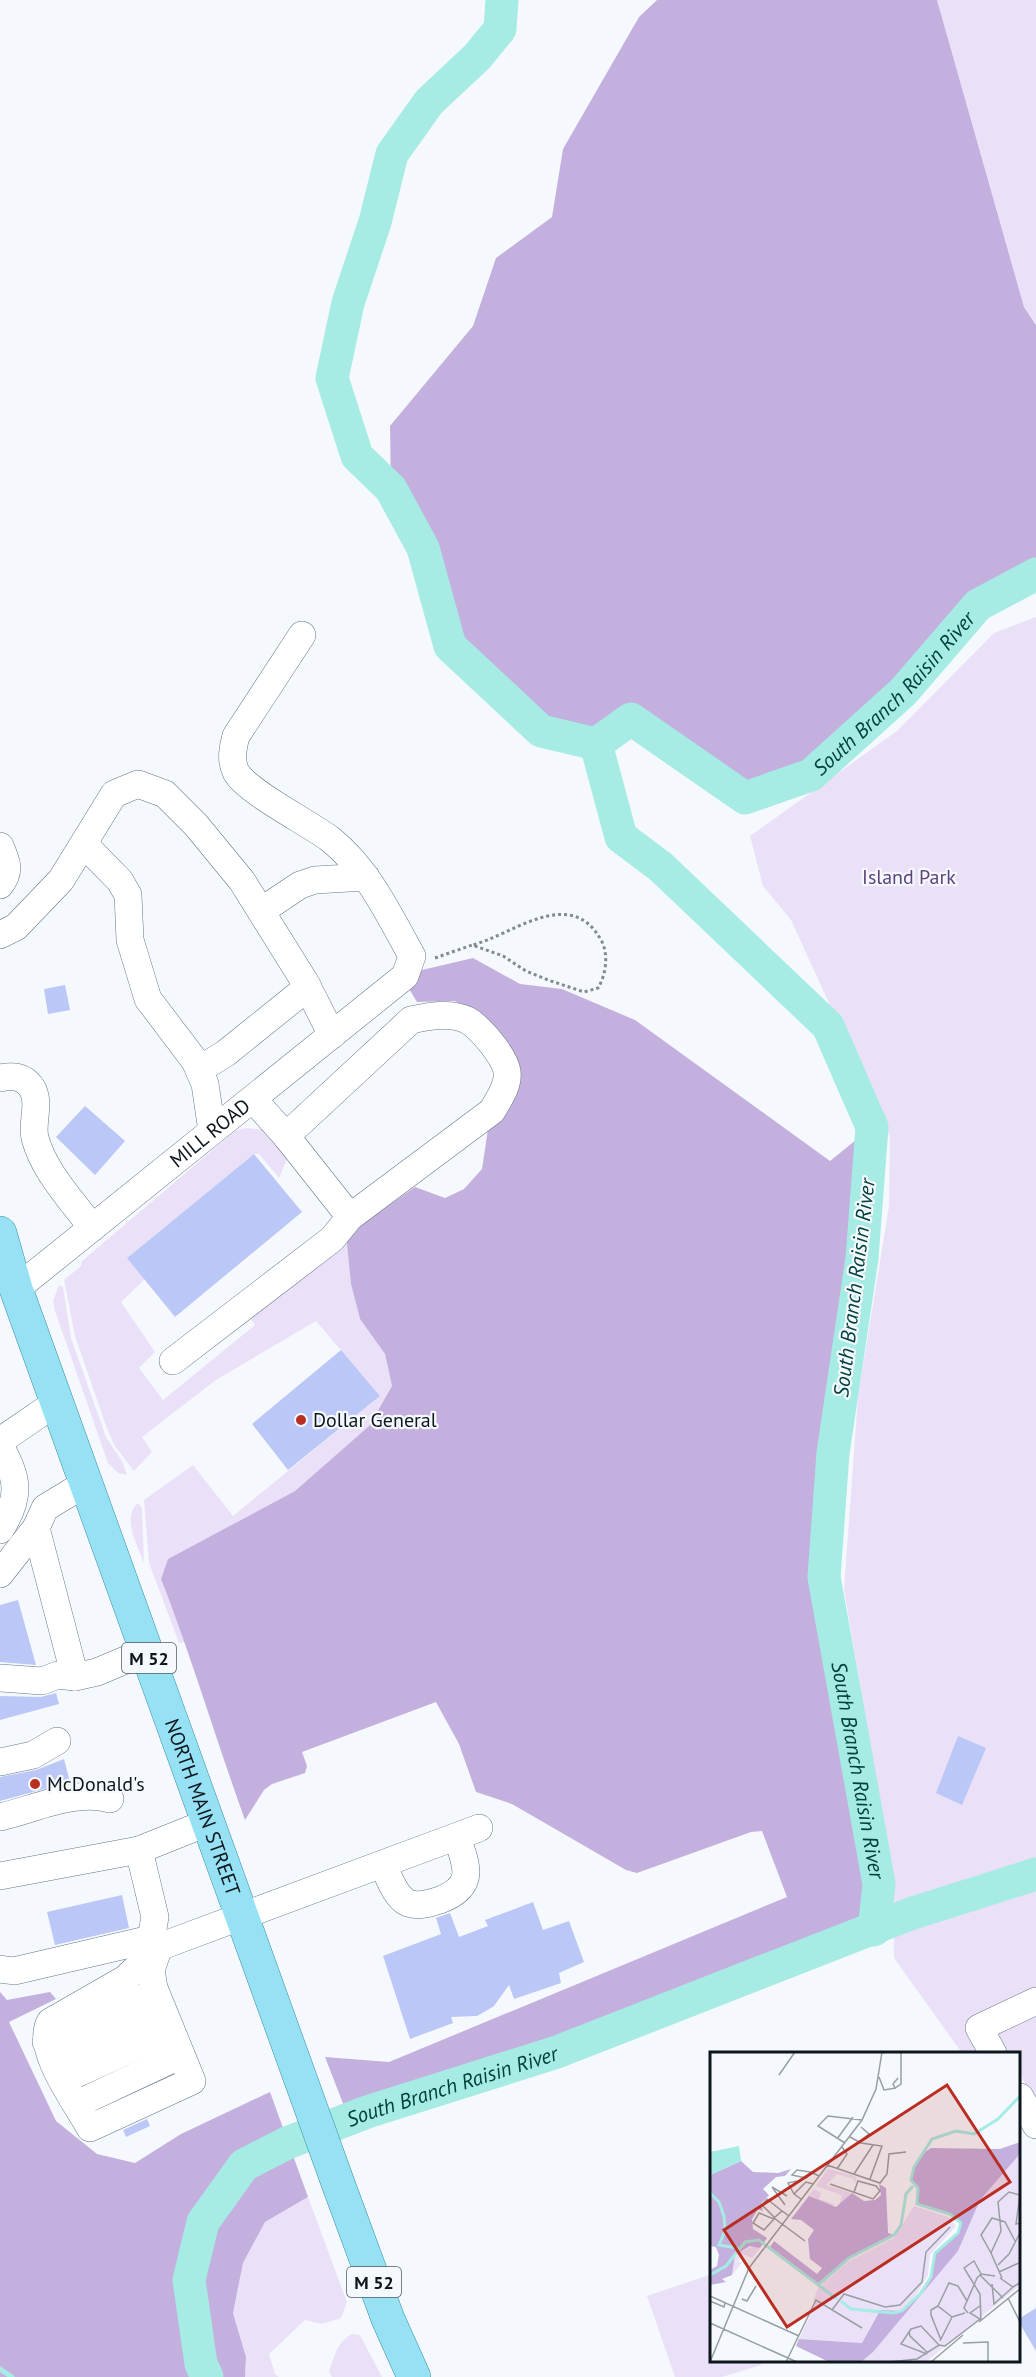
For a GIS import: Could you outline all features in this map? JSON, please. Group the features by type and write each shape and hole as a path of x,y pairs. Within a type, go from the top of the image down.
{"main road":[{"name":"NORTH MAIN STREET","path":"0,1233 16,1289 301,2081 388,2319 414,2377"}],"street":[{"path":"302,635 236,736 232,752 237,772 254,789 332,841 366,877 412,956 408,969"},
{"path":"0,935 16,927 62,880 114,794 138,784 165,794 196,825 242,881 308,987 332,1035"},
{"path":"84,844 120,881 128,895 130,940 148,999 195,1061 205,1084 212,1131"},
{"path":"0,846 8,863 7,875 0,885"},
{"path":"261,911 300,885 315,880 366,877"},
{"name":"MILL ROAD","path":"16,1289 332,1035 408,969"},
{"path":"199,1070 226,1053 308,987"},
{"path":"174,1360 332,1239 350,1217 492,1111 503,1093 507,1072 495,1047 467,1020 437,1015 411,1020 286,1136"},
{"path":"0,1078 13,1075 27,1082 34,1091 37,1110 34,1135 42,1158 92,1228"},
{"path":"253,1099 286,1136 350,1217"},
{"path":"0,1441 57,1402"},
{"path":"0,1446 14,1469 16,1488 11,1511 0,1530"},
{"path":"0,1574 36,1528 45,1508 86,1483"},
{"path":"36,1528 75,1677"},
{"path":"0,1678 42,1681 58,1675 75,1677 97,1672 147,1651"},
{"path":"0,1762 33,1755 57,1741"},
{"path":"0,1817 75,1797 94,1795 110,1799"},
{"path":"0,1876 140,1850 209,1822"},
{"path":"0,1969 14,1971 155,1943 243,1917 383,1864 468,1833 465,1884 453,1895 428,1904 408,1903 396,1892 383,1864"},
{"path":"140,1850 155,1917 155,1943 151,1970 168,2022 192,2081 90,2128 54,2062 44,2032 50,2022 124,1979 155,1943"},
{"path":"992,2052 979,2028 1036,2001"},
{"path":"54,2062 168,2022"},
{"path":"54,2062 168,2022"},
{"path":"1021,2099 1036,2125"}],"path":[{"path":"408,969 441,954 472,945 487,942 530,919 571,915 586,923 602,942 606,957 603,979 598,988 584,992 526,971 502,956 472,945"}],"green space":[{"path":"937,0 1036,0 1036,324 1024,307"},
{"name":"Island Park","path":"1036,617 1036,2102 1021,2077 1021,2052 961,2052 894,1958 893,1880 844,1589 858,1397 889,1206 890,1137 791,920 763,886 750,836 897,731 994,633"},
{"path":"246,1128 266,1130 289,1154 279,1178 259,1154 254,1154 128,1257 145,1279 121,1302 155,1352 139,1368 163,1400 255,1325 250,1318 347,1244 351,1284 360,1319 385,1354 392,1386 369,1426 295,1491 168,1559 161,1579 185,1642 179,1643 149,1563 144,1500 193,1465 233,1516 380,1396 316,1321 216,1380 142,1437 152,1452 134,1471 114,1445 75,1336 64,1280 81,1266 82,1261 235,1131"},
{"path":"59,1285 63,1287 71,1338 106,1437 122,1461 127,1475 118,1473 108,1463 55,1311 53,1301"},
{"path":"138,1503 142,1508 144,1563 131,1524 133,1509"},
{"path":"308,2197 347,2302 341,2318 322,2324 305,2320 269,2354 275,2374 279,2377 245,2377 246,2357 233,2313 243,2263 265,2222"},
{"path":"710,2275 710,2362 760,2362 761,2365 722,2377 675,2377 647,2296"},
{"path":"352,2334 360,2335 382,2377 332,2377 329,2372 337,2350"}],"shaded area":[{"path":"657,0 937,0 1024,307 1036,325 1036,574 978,605 903,692 811,775 745,798 631,719 596,744 541,731 450,646 423,548 391,489 390,426 473,326 496,258 552,217 563,149 639,17"},
{"path":"473,958 520,984 562,989 635,1020 830,1161 872,1127 862,1258 833,1453 824,1577 879,1884 874,1930 557,2052 349,2119 325,2057 389,2062 787,1897 762,1831 751,1832 637,1873 626,1870 512,1804 476,1792 459,1744 436,1702 302,1752 307,1766 305,1773 272,1784 264,1790 245,1820 161,1579 168,1559 295,1491 369,1426 392,1386 385,1354 360,1319 351,1284 346,1235 415,1187 445,1198 464,1189 482,1169 488,1129 512,1104 519,1072 499,1030 455,1001 417,1002 408,987 422,970"},
{"path":"0,1992 7,2000 50,1992 56,1999 9,2022 56,2121 97,2154 135,2163 181,2134 270,2092 308,2197 265,2222 243,2263 233,2313 246,2357 245,2377 0,2377"}],"building":[{"path":"65,985 70,1010 48,1014 44,989"},
{"path":"85,1106 125,1141 95,1175 56,1137"},
{"path":"254,1154 302,1212 175,1317 127,1258"},
{"path":"341,1350 380,1396 288,1470 252,1424"},
{"path":"18,1600 36,1665 0,1662 0,1605"},
{"path":"56,1693 59,1704 0,1720 0,1696 41,1697"},
{"path":"958,1736 986,1748 962,1805 936,1793"},
{"name":"McDonald's","path":"64,1759 70,1782 0,1801 0,1777 36,1770"},
{"path":"122,1895 129,1928 55,1945 47,1912"},
{"path":"533,1902 543,1930 569,1921 584,1962 559,1973 561,1983 514,1999 509,1985 494,2006 477,2016 451,2017 453,2023 410,2039 383,1956 441,1934 436,1918 450,1913 459,1937 488,1926 485,1920"},
{"path":"147,2119 150,2126 126,2137 123,2130"},
{"path":"1036,2308 1036,2351 1021,2326 1021,2317"}],"waterway":[{"name":"South Branch Raisin River","path":"502,0 500,29 477,57 429,102 392,154 375,222 348,303 332,378 357,456 391,489 423,548 450,646 541,731 596,744"},
{"name":"South Branch Raisin River","path":"596,744 631,719 745,798 811,775 903,692 978,605 1036,574"},
{"name":"South Branch Raisin River","path":"596,744 621,837 661,867 828,1026 872,1127 862,1258 833,1453 824,1577 879,1884 874,1930"},
{"name":"South Branch Raisin River","path":"207,2377 201,2364 189,2280 203,2222 244,2165 287,2143 367,2112 557,2052 910,1914 1036,1874"},
{"path":"196,2377 201,2364"},
{"path":"0,2369 12,2377"}],"place":[{"name":"Dollar General","path":"301,1420"},
{"name":"McDonald's","path":"35,1784"}]}
